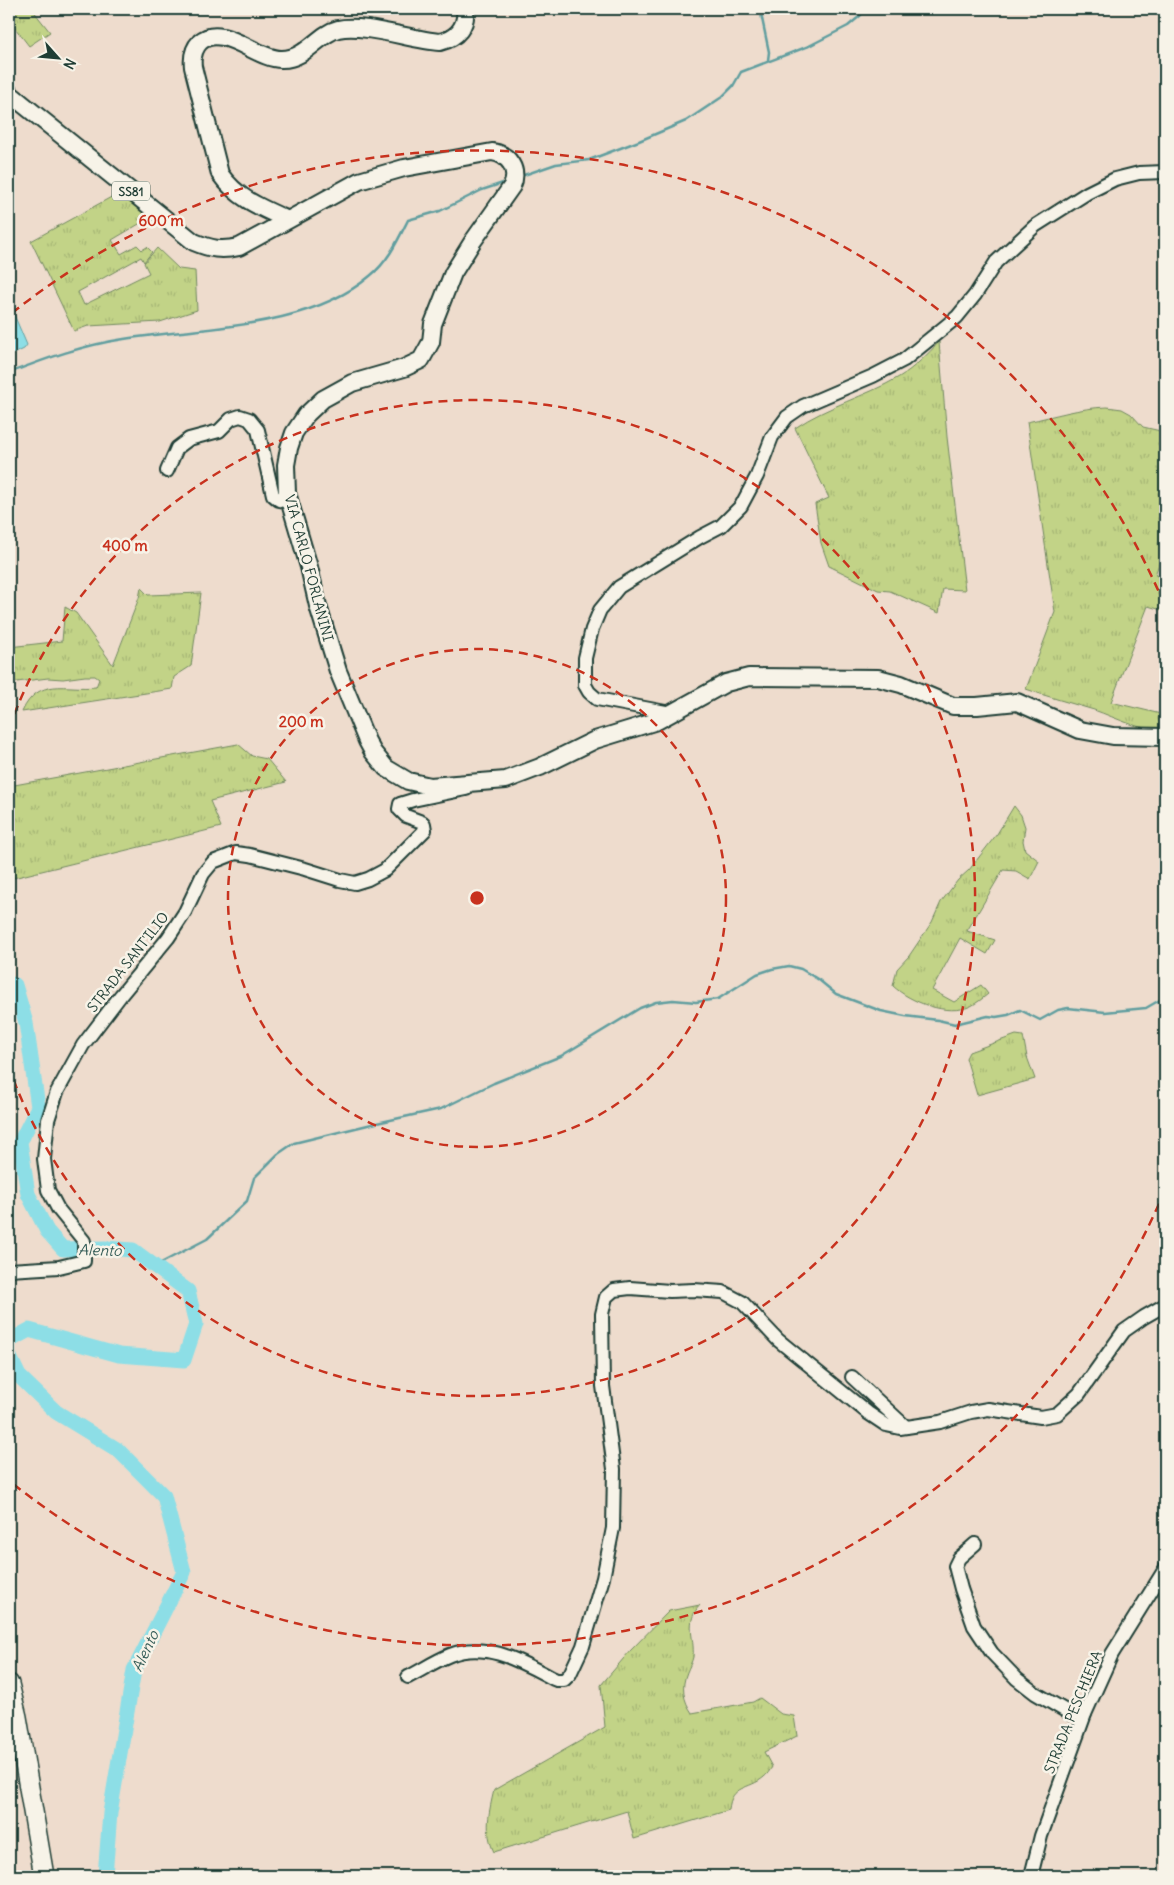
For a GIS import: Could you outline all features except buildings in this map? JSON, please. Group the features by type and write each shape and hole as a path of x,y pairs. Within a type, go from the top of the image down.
{"highway":[{"path":"9,1684 17,1717 44,1876"}],"main road":[{"path":"286,219 250,202 229,187 220,174 193,67 193,52 200,42 210,36 218,36 280,60 299,55 336,29 352,27 440,42 451,38 459,32 465,19 465,9"},
{"name":"VIA CARLO FORLANINI","path":"9,93 194,242 212,249 225,250 239,247 286,219 359,181 404,168 492,152 507,158 513,169 514,181 512,186 453,273 433,324 431,342 421,360 404,368 352,383 323,398 306,415 294,433 286,465 287,493 338,671 373,752 386,768 408,781 430,786 506,780 540,767 594,740 658,721 726,683 749,677 878,678 901,684 952,706 978,706 1017,702 1080,730 1113,736 1165,737"},
{"path":"250,202 265,232"}],"street":[{"path":"671,713 597,699 589,692 585,685 585,658 592,629 600,610 619,587 721,526 741,506 757,476 772,437 788,417 804,406 873,376 904,360 957,317 975,296 996,262 1035,226 1087,193 1115,179 1139,173 1165,172"},
{"path":"167,471 176,448 189,439 219,431 231,419 240,416 249,419 258,430 273,495 279,500 290,502"},
{"name":"STRADA SANT'ILIO","path":"9,1270 59,1267 84,1261 84,1241 58,1209 48,1190 44,1159 48,1120 57,1092 83,1045 168,938 185,912 203,874 213,862 236,853 356,883 386,870 425,830 422,822 402,814 398,810 400,804 467,789 474,784"},
{"path":"408,1677 450,1655 463,1651 480,1650 504,1654 556,1680 564,1680 570,1674 583,1646 603,1578 613,1528 614,1469 603,1386 602,1314 606,1296 614,1290 630,1288 723,1292 742,1302 778,1340 868,1413 886,1425 906,1427 940,1422 971,1412 988,1409 1041,1417 1058,1414 1079,1394 1124,1331 1165,1305"},
{"path":"852,1377 906,1427"},
{"path":"975,1544 959,1558 955,1566 974,1626 992,1653 1035,1693 1071,1714 1085,1714"},
{"name":"STRADA PESCHIERA","path":"1031,1876 1042,1836 1085,1714 1112,1654 1165,1569"}],"green space":[{"path":"9,9 41,9 35,13 50,32 29,46 9,20"},
{"path":"126,189 156,214 112,240 121,254 137,245 142,250 147,247 152,252 144,262 141,257 78,292 84,305 149,273 144,263 157,248 179,269 195,271 197,310 160,322 88,326 74,331 31,241"},
{"path":"939,342 947,437 965,590 943,589 939,613 890,591 878,590 829,566 821,543 815,504 829,498 795,428 807,420 899,377 910,370"},
{"path":"1107,407 1122,409 1131,414 1143,427 1165,432 1165,547 1155,575 1165,578 1165,611 1148,606 1111,702 1165,715 1165,730 1138,726 1026,689 1055,612 1027,422 1077,411"},
{"path":"141,588 148,595 201,593 191,666 174,677 172,689 22,712 36,693 45,689 54,687 96,687 99,679 95,676 85,676 9,683 9,647 62,641 65,607 76,613 113,665 139,598"},
{"path":"238,744 252,756 267,759 286,782 210,801 221,827 9,879 9,786"},
{"path":"1014,806 1021,815 1025,827 1023,841 1025,850 1039,861 1030,879 1016,871 1003,870 967,931 995,940 987,954 960,938 932,990 954,1002 981,985 988,994 971,1006 951,1010 930,1006 900,992 893,986 897,969 909,956 932,922 941,902 997,834"},
{"path":"1016,1035 1023,1036 1027,1057 1035,1079 977,1095 966,1058 969,1052"},
{"path":"700,1605 692,1618 691,1624 693,1657 685,1678 684,1688 687,1703 692,1713 753,1702 760,1698 781,1714 794,1716 797,1736 764,1752 772,1767 767,1774 737,1792 730,1802 729,1810 634,1839 627,1811 494,1852 488,1829 494,1790 605,1727 601,1685 630,1651 669,1611"}],"water":[{"path":"9,303 27,345 24,349 9,356"}],"waterway":[{"path":"760,9 769,52 768,60"},
{"path":"521,176 556,164 589,160 686,121 722,97 733,86 741,72 809,46 848,26 866,9"},
{"path":"9,373 37,362 94,345 124,339 253,323 316,307 345,293 370,276 392,250 408,220 440,211 482,190 506,182"},
{"path":"155,1266 207,1239 247,1201 254,1178 278,1154 294,1143 441,1109 494,1083 561,1056 640,1008 656,1002 673,1000 696,1002 718,999 757,974 772,969 789,966 801,969 819,980 836,994 881,1011 955,1024 988,1016 1008,1015 1020,1010 1040,1020 1058,1010 1068,1008 1105,1012 1146,1008 1165,997"},
{"name":"Alento","path":"9,983 15,985 26,1023 38,1107 20,1142 28,1194 47,1231 63,1249 105,1248 133,1250 188,1291 196,1324 184,1360 119,1355 29,1330 9,1341"},
{"name":"Alento","path":"9,1355 19,1376 56,1412 118,1450 164,1496 184,1572 134,1670 110,1813 105,1876"}]}
